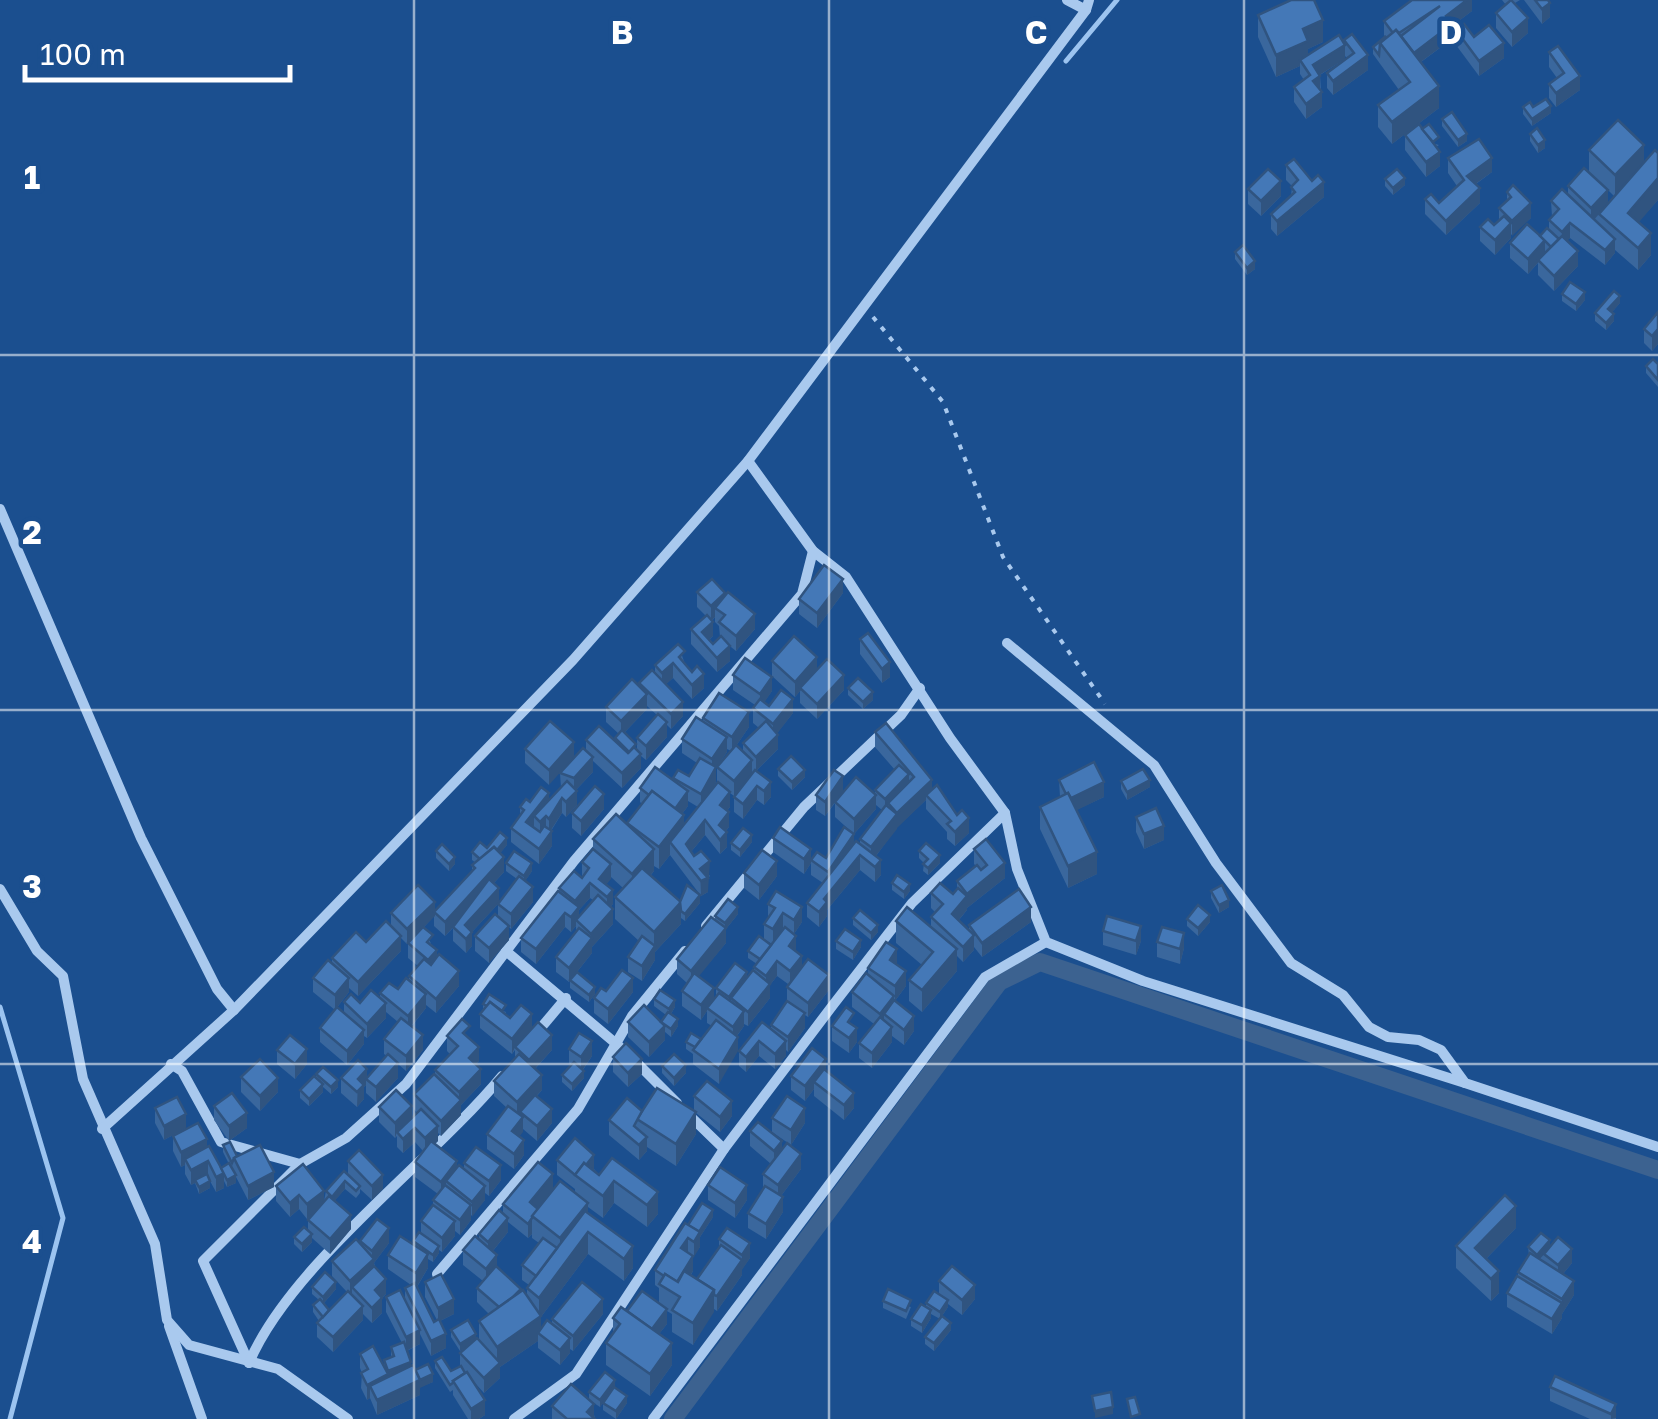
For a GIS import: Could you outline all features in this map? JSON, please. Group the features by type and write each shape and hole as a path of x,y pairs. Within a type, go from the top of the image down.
{"street":[{"path":"102,1128 234,1010 573,660 748,461 1088,5 1067,0"},
{"path":"748,461 813,551 846,576 1005,813 1016,869 1046,942 1143,982 1658,1147"},
{"path":"0,509 141,838 217,989 234,1010"},
{"path":"249,1363 203,1261 300,1164 346,1138 406,1084 574,861 802,594 813,551"},
{"path":"1007,643 1154,765 1216,863 1291,962 1343,995 1370,1027 1388,1037 1419,1040 1442,1050 1465,1084"},
{"path":"438,1274 578,1109 632,1016 804,807 901,715 920,688"},
{"path":"514,1419 576,1374 724,1149 912,904 1005,813"},
{"path":"0,889 36,951 64,976 83,1078 155,1244 167,1320 202,1419"},
{"path":"652,1419 985,976 1046,942"},
{"path":"506,952 616,1043 724,1149"},
{"path":"520,1054 566,998"},
{"path":"171,1064 182,1071 221,1142 300,1164"},
{"path":"249,1363 258,1341 319,1266 508,1068"},
{"path":"167,1320 189,1345 278,1369 348,1419"}],"path":[{"path":"862,304 943,402 1003,556 1112,714"}],"building":[{"path":"1291,0 1314,0 1323,20 1303,29 1308,41 1276,55 1258,15"},
{"path":"1412,0 1467,0 1446,16 1452,24 1414,53 1401,36 1440,6 1399,33 1393,33 1384,21"},
{"path":"1511,0 1528,18 1512,32 1496,13"},
{"path":"1535,0 1548,0 1550,3 1542,9"},
{"path":"1464,24 1474,37 1489,25 1504,43 1479,61 1456,30"},
{"path":"1396,30 1439,86 1392,122 1378,105 1410,82 1380,43"},
{"path":"1352,34 1368,55 1333,81 1327,73 1354,53 1344,40"},
{"path":"1339,35 1345,45 1313,65 1320,76 1313,81 1322,92 1306,104 1294,87 1310,75 1300,60"},
{"path":"1558,46 1580,76 1556,93 1549,84 1564,73 1549,52"},
{"path":"1546,99 1551,106 1532,119 1523,107 1530,102 1533,107"},
{"path":"1452,112 1467,134 1458,140 1442,119"},
{"path":"1618,120 1644,145 1615,175 1589,150"},
{"path":"1419,124 1440,152 1426,162 1405,135"},
{"path":"1429,124 1439,137 1433,142 1422,129"},
{"path":"1537,128 1545,140 1538,145 1530,134"},
{"path":"1479,139 1492,158 1467,176 1480,188 1446,221 1425,199 1431,194 1439,203 1464,180 1448,158"},
{"path":"1655,150 1658,178 1628,213 1651,233 1638,248 1599,214"},
{"path":"1294,159 1312,181 1318,175 1324,182 1277,221 1271,214 1295,192 1291,187 1298,180 1286,165"},
{"path":"1584,168 1608,190 1591,208 1568,186"},
{"path":"1268,169 1281,181 1261,201 1248,189"},
{"path":"1397,169 1405,178 1393,188 1385,179"},
{"path":"1513,185 1531,203 1512,221 1499,208 1511,197 1507,192"},
{"path":"1562,189 1615,239 1605,250 1570,223 1562,232 1549,220 1559,209 1551,201"},
{"path":"1504,216 1511,223 1495,240 1480,227 1488,219 1494,225"},
{"path":"1527,224 1545,240 1528,259 1510,243"},
{"path":"1547,228 1559,239 1551,247 1540,236"},
{"path":"1562,236 1578,251 1554,276 1538,260"},
{"path":"1243,245 1255,261 1247,268 1235,252"},
{"path":"1570,282 1585,292 1576,304 1562,294"},
{"path":"1614,291 1620,296 1608,309 1614,314 1606,323 1595,313"},
{"path":"1658,312 1658,329 1652,336 1644,329"},
{"path":"1653,359 1658,364 1658,380 1646,366"},
{"path":"824,565 843,579 817,613 799,599"},
{"path":"712,579 725,593 711,606 697,592"},
{"path":"728,592 755,614 736,636 719,622 725,615 715,608"},
{"path":"707,615 713,622 702,632 713,644 721,636 730,646 717,658 691,629"},
{"path":"868,633 890,662 882,669 860,639"},
{"path":"794,636 817,657 795,682 772,661"},
{"path":"678,644 685,651 679,657 692,672 697,666 704,674 692,685 673,663 662,673 655,665"},
{"path":"745,658 772,677 760,694 733,675"},
{"path":"827,659 844,675 817,704 800,688"},
{"path":"652,670 683,702 671,714 639,683"},
{"path":"858,678 873,692 863,702 848,688"},
{"path":"632,679 647,694 621,721 606,707"},
{"path":"781,690 793,699 773,724 753,708 760,699 769,706"},
{"path":"719,693 749,712 732,737 703,718"},
{"path":"658,714 667,722 646,746 637,738"},
{"path":"696,717 727,737 712,759 682,739"},
{"path":"550,721 574,742 549,770 525,749"},
{"path":"766,721 778,735 756,757 743,743"},
{"path":"886,723 932,780 897,813 888,803 914,777 875,732"},
{"path":"599,726 628,753 634,747 641,754 622,773 586,740"},
{"path":"622,730 636,744 629,752 615,738"},
{"path":"736,745 752,760 734,781 717,767"},
{"path":"583,748 593,757 574,778 560,773"},
{"path":"791,756 805,770 792,782 778,769"},
{"path":"700,758 716,767 701,794 673,778 678,770 689,776"},
{"path":"1094,762 1104,782 1071,798 1059,780"},
{"path":"899,765 909,774 885,799 875,790"},
{"path":"655,767 688,791 675,809 652,791 649,795 640,788"},
{"path":"1143,769 1150,780 1127,792 1121,781"},
{"path":"755,770 771,782 764,791 757,786 743,804 734,797"},
{"path":"834,770 843,776 825,802 816,795"},
{"path":"856,777 876,795 854,819 835,802"},
{"path":"567,781 577,791 566,802 562,798 549,819 546,816 540,822 534,816"},
{"path":"718,782 730,792 720,805 729,812 719,825 727,832 720,840 705,820 686,844 694,856 701,851 710,861 700,869 708,878 701,881 670,842"},
{"path":"937,785 957,815 962,810 969,818 955,832 947,824 951,821 926,795"},
{"path":"595,786 604,794 581,821 572,813"},
{"path":"541,787 549,793 526,822 540,832 544,826 552,831 539,849 511,828 524,810 520,807 526,799 530,802"},
{"path":"652,791 684,815 659,847 627,823"},
{"path":"1068,793 1097,852 1068,866 1040,807"},
{"path":"886,805 897,814 871,847 860,839"},
{"path":"1156,808 1164,826 1144,834 1136,817"},
{"path":"616,814 654,849 632,874 593,839"},
{"path":"780,827 811,849 804,859 773,838"},
{"path":"844,827 854,834 828,872 811,860 817,852 826,858"},
{"path":"743,828 752,835 740,850 731,843"},
{"path":"500,832 507,838 497,850 494,847 480,859 472,852 480,842 487,848"},
{"path":"986,839 1005,863 967,894 957,881 977,865 981,870 987,865 974,849"},
{"path":"856,841 881,860 875,867 860,855 824,899 827,902 819,912 807,903"},
{"path":"926,843 940,855 928,868 923,864 928,859 919,851"},
{"path":"442,844 455,857 449,864 436,851"},
{"path":"494,847 504,857 445,922 434,912 475,868 472,865"},
{"path":"593,849 611,864 599,879 613,890 607,897 590,883 575,901 559,888 574,871 582,878 589,868 582,862"},
{"path":"762,850 777,861 759,885 744,873"},
{"path":"514,851 532,863 524,876 506,863"},
{"path":"642,868 681,902 654,932 615,897"},
{"path":"897,875 910,884 904,892 892,883"},
{"path":"519,876 533,887 511,914 498,904"},
{"path":"489,879 499,888 465,925 472,932 466,939 453,927"},
{"path":"940,883 953,894 958,888 967,896 952,914 974,935 963,947 931,917 943,904 931,893"},
{"path":"418,885 435,902 407,929 391,913"},
{"path":"687,885 700,895 685,914 680,902"},
{"path":"1222,885 1229,900 1219,905 1211,891"},
{"path":"1019,889 1031,907 982,943 969,925"},
{"path":"558,891 579,907 571,917 565,913 536,949 521,938"},
{"path":"776,891 802,907 794,920 783,913 773,929 764,924 775,908 768,904"},
{"path":"598,895 613,909 591,934 576,920"},
{"path":"728,899 738,907 725,923 715,916"},
{"path":"1198,905 1210,915 1198,928 1187,919"},
{"path":"907,907 957,949 922,990 909,980 933,952 896,921"},
{"path":"860,910 878,925 871,933 853,918"},
{"path":"495,914 509,926 489,948 475,936"},
{"path":"1107,916 1141,926 1136,941 1103,931"},
{"path":"711,917 726,928 691,971 677,959"},
{"path":"386,921 401,936 358,982 332,958 356,932 366,942"},
{"path":"423,927 433,935 427,942 437,950 428,960 408,943"},
{"path":"785,927 796,936 789,946 802,956 790,971 777,961 766,976 754,967"},
{"path":"1162,927 1184,933 1180,949 1157,942"},
{"path":"579,928 592,938 569,968 556,957"},
{"path":"845,929 861,940 853,952 836,941"},
{"path":"642,936 655,946 642,966 628,957"},
{"path":"759,936 771,945 760,959 748,951"},
{"path":"886,942 897,949 890,960 906,971 895,986 868,968"},
{"path":"439,954 459,971 436,999 409,976 424,959 431,965"},
{"path":"808,959 829,975 808,1003 787,987"},
{"path":"328,960 349,978 335,995 313,978"},
{"path":"735,963 747,972 729,997 716,988"},
{"path":"622,970 633,978 608,1009 594,998 601,988 606,991"},
{"path":"753,970 770,984 748,1012 731,998"},
{"path":"577,972 595,987 589,995 570,980"},
{"path":"694,973 714,988 701,1005 682,991"},
{"path":"866,973 894,996 880,1014 852,992"},
{"path":"406,978 426,994 408,1016 380,993 389,983 398,989"},
{"path":"371,990 386,1003 367,1024 344,1002 351,994 360,1003"},
{"path":"660,990 675,1000 669,1009 654,999"},
{"path":"719,993 744,1011 733,1027 707,1008"},
{"path":"489,994 506,1005 502,1011 490,1002 487,1006 483,1004"},
{"path":"894,1000 914,1016 904,1030 884,1014"},
{"path":"787,1001 805,1013 788,1037 771,1025"},
{"path":"490,1002 510,1018 521,1005 532,1014 512,1039 480,1014"},
{"path":"644,1005 665,1026 649,1042 628,1022"},
{"path":"337,1007 364,1030 347,1051 320,1028"},
{"path":"846,1007 854,1013 848,1022 857,1028 849,1038 832,1026"},
{"path":"668,1012 678,1019 671,1029 661,1022"},
{"path":"880,1017 892,1027 872,1053 859,1043"},
{"path":"401,1018 423,1035 406,1056 384,1039"},
{"path":"462,1019 470,1026 463,1033 479,1047 469,1058 481,1069 459,1092 435,1070 458,1046 447,1036"},
{"path":"716,1020 738,1037 719,1069 693,1050"},
{"path":"538,1022 552,1035 529,1060 515,1047"},
{"path":"762,1022 786,1041 775,1054 759,1041 746,1057 739,1051"},
{"path":"579,1033 592,1041 581,1057 569,1049"},
{"path":"691,1033 701,1039 695,1047 686,1042"},
{"path":"290,1035 307,1049 295,1064 277,1050"},
{"path":"626,1043 642,1059 628,1073 613,1057"},
{"path":"812,1048 826,1059 805,1086 791,1076"},
{"path":"388,1054 398,1063 376,1087 366,1079"},
{"path":"519,1054 542,1075 517,1102 494,1081"},
{"path":"674,1054 686,1065 674,1078 662,1066"},
{"path":"260,1059 278,1078 260,1096 241,1077"},
{"path":"358,1060 367,1069 358,1079 364,1085 357,1092 341,1078"},
{"path":"574,1062 584,1071 572,1084 562,1075"},
{"path":"323,1067 338,1080 331,1087 316,1074"},
{"path":"824,1069 854,1093 844,1105 814,1082"},
{"path":"434,1074 461,1100 441,1121 414,1094"},
{"path":"314,1076 323,1084 309,1099 300,1090"},
{"path":"707,1081 732,1101 720,1117 694,1096"},
{"path":"657,1088 696,1112 676,1144 637,1119"},
{"path":"396,1090 412,1106 395,1123 379,1107"},
{"path":"232,1093 247,1113 229,1126 214,1106"},
{"path":"535,1095 552,1109 537,1126 520,1112"},
{"path":"787,1096 805,1108 791,1130 772,1118"},
{"path":"177,1097 186,1114 164,1126 155,1108"},
{"path":"627,1098 642,1111 634,1126 647,1137 639,1145 609,1120"},
{"path":"508,1106 523,1117 512,1131 524,1140 514,1154 487,1134"},
{"path":"421,1109 438,1126 425,1138 415,1128 403,1139 397,1132"},
{"path":"758,1122 782,1141 774,1151 750,1131"},
{"path":"198,1123 207,1139 181,1152 173,1136"},
{"path":"575,1138 594,1155 575,1175 557,1160"},
{"path":"431,1141 457,1161 441,1182 415,1162"},
{"path":"230,1142 237,1156 232,1163 223,1145"},
{"path":"787,1143 801,1154 778,1185 763,1174"},
{"path":"260,1145 274,1172 248,1186 234,1158"},
{"path":"209,1146 224,1173 216,1177 208,1161 191,1170 185,1159"},
{"path":"476,1147 501,1165 489,1181 464,1163"},
{"path":"359,1150 383,1175 372,1186 348,1161"},
{"path":"612,1158 658,1192 647,1205 614,1181 603,1196 575,1175 584,1163 599,1175"},
{"path":"538,1162 553,1174 530,1202 538,1209 528,1224 503,1204"},
{"path":"229,1163 236,1175 227,1180 221,1168"},
{"path":"303,1164 324,1191 307,1204 299,1195 290,1203 276,1186"},
{"path":"459,1165 485,1186 472,1202 446,1181"},
{"path":"720,1167 747,1185 735,1203 708,1185"},
{"path":"344,1171 360,1186 356,1191 345,1181 332,1197 326,1191"},
{"path":"207,1174 210,1181 199,1187 195,1180"},
{"path":"560,1181 588,1203 560,1238 532,1216"},
{"path":"445,1185 471,1205 460,1220 433,1200"},
{"path":"765,1186 783,1197 766,1224 748,1213"},
{"path":"1505,1195 1516,1206 1475,1248 1499,1271 1491,1279 1456,1246"},
{"path":"329,1196 351,1215 330,1239 308,1220"},
{"path":"702,1203 713,1210 699,1232 688,1225"},
{"path":"433,1205 455,1221 442,1238 421,1221"},
{"path":"499,1210 508,1218 488,1242 479,1234"},
{"path":"585,1211 633,1246 624,1259 588,1232 539,1298 527,1288"},
{"path":"377,1219 389,1228 372,1251 360,1241"},
{"path":"685,1223 700,1232 694,1242 688,1238 681,1248 693,1256 677,1282 655,1270"},
{"path":"304,1227 312,1234 302,1244 294,1237"},
{"path":"727,1228 750,1243 742,1255 719,1239"},
{"path":"419,1232 439,1246 433,1255 413,1241"},
{"path":"1541,1233 1550,1240 1537,1255 1528,1247"},
{"path":"400,1236 428,1254 416,1273 388,1255"},
{"path":"475,1236 497,1255 486,1269 463,1250"},
{"path":"1558,1237 1572,1249 1558,1265 1544,1254"},
{"path":"543,1238 557,1248 536,1276 522,1265"},
{"path":"356,1239 374,1259 350,1281 332,1261"},
{"path":"721,1245 742,1260 717,1296 697,1279"},
{"path":"1530,1253 1574,1281 1562,1299 1518,1272"},
{"path":"374,1266 386,1279 375,1290 382,1298 372,1308 352,1287"},
{"path":"496,1266 521,1289 499,1307 477,1288"},
{"path":"952,1266 975,1285 962,1300 939,1281"},
{"path":"684,1271 714,1290 693,1323 672,1310 680,1297 659,1284 665,1274 678,1282"},
{"path":"325,1272 336,1282 323,1297 312,1287"},
{"path":"441,1274 454,1299 438,1308 425,1282"},
{"path":"1517,1276 1562,1303 1552,1319 1507,1293"},
{"path":"582,1282 603,1299 573,1336 552,1319"},
{"path":"415,1283 434,1322 439,1319 446,1334 431,1341 405,1288"},
{"path":"888,1289 911,1300 906,1311 883,1301"},
{"path":"400,1290 420,1330 406,1337 386,1297"},
{"path":"523,1290 541,1316 497,1347 479,1321"},
{"path":"348,1291 363,1306 333,1337 317,1323"},
{"path":"642,1291 667,1309 652,1329 627,1311"},
{"path":"934,1291 948,1300 940,1312 926,1303"},
{"path":"320,1299 329,1310 323,1317 313,1305"},
{"path":"921,1304 931,1310 922,1325 911,1319"},
{"path":"621,1307 672,1343 650,1374 606,1343 620,1324 613,1318"},
{"path":"942,1316 951,1323 934,1343 925,1337"},
{"path":"468,1320 476,1334 460,1344 451,1330"},
{"path":"547,1320 570,1338 560,1350 538,1333"},
{"path":"477,1338 500,1363 484,1378 460,1353"},
{"path":"404,1342 411,1362 388,1371 384,1360 394,1356 391,1347"},
{"path":"373,1346 388,1374 367,1385 361,1373 368,1369 360,1354"},
{"path":"442,1357 451,1371 461,1366 465,1373 450,1385 435,1361"},
{"path":"428,1364 433,1374 420,1380 415,1370"},
{"path":"413,1365 420,1380 377,1400 370,1386"},
{"path":"467,1372 485,1400 471,1409 453,1381"},
{"path":"605,1372 615,1380 600,1400 589,1392"},
{"path":"1555,1376 1616,1404 1611,1414 1550,1387"},
{"path":"571,1384 594,1404 587,1412 595,1419 567,1419 552,1406"},
{"path":"614,1387 627,1396 616,1411 603,1403"},
{"path":"1111,1392 1113,1407 1095,1411 1092,1396"},
{"path":"1135,1397 1140,1414 1131,1417 1127,1399"}],"waterway":[{"path":"1066,61 1117,0"},
{"path":"673,1419 999,982 1040,962 1658,1170"},
{"path":"0,1007 63,1218 10,1419"}]}
